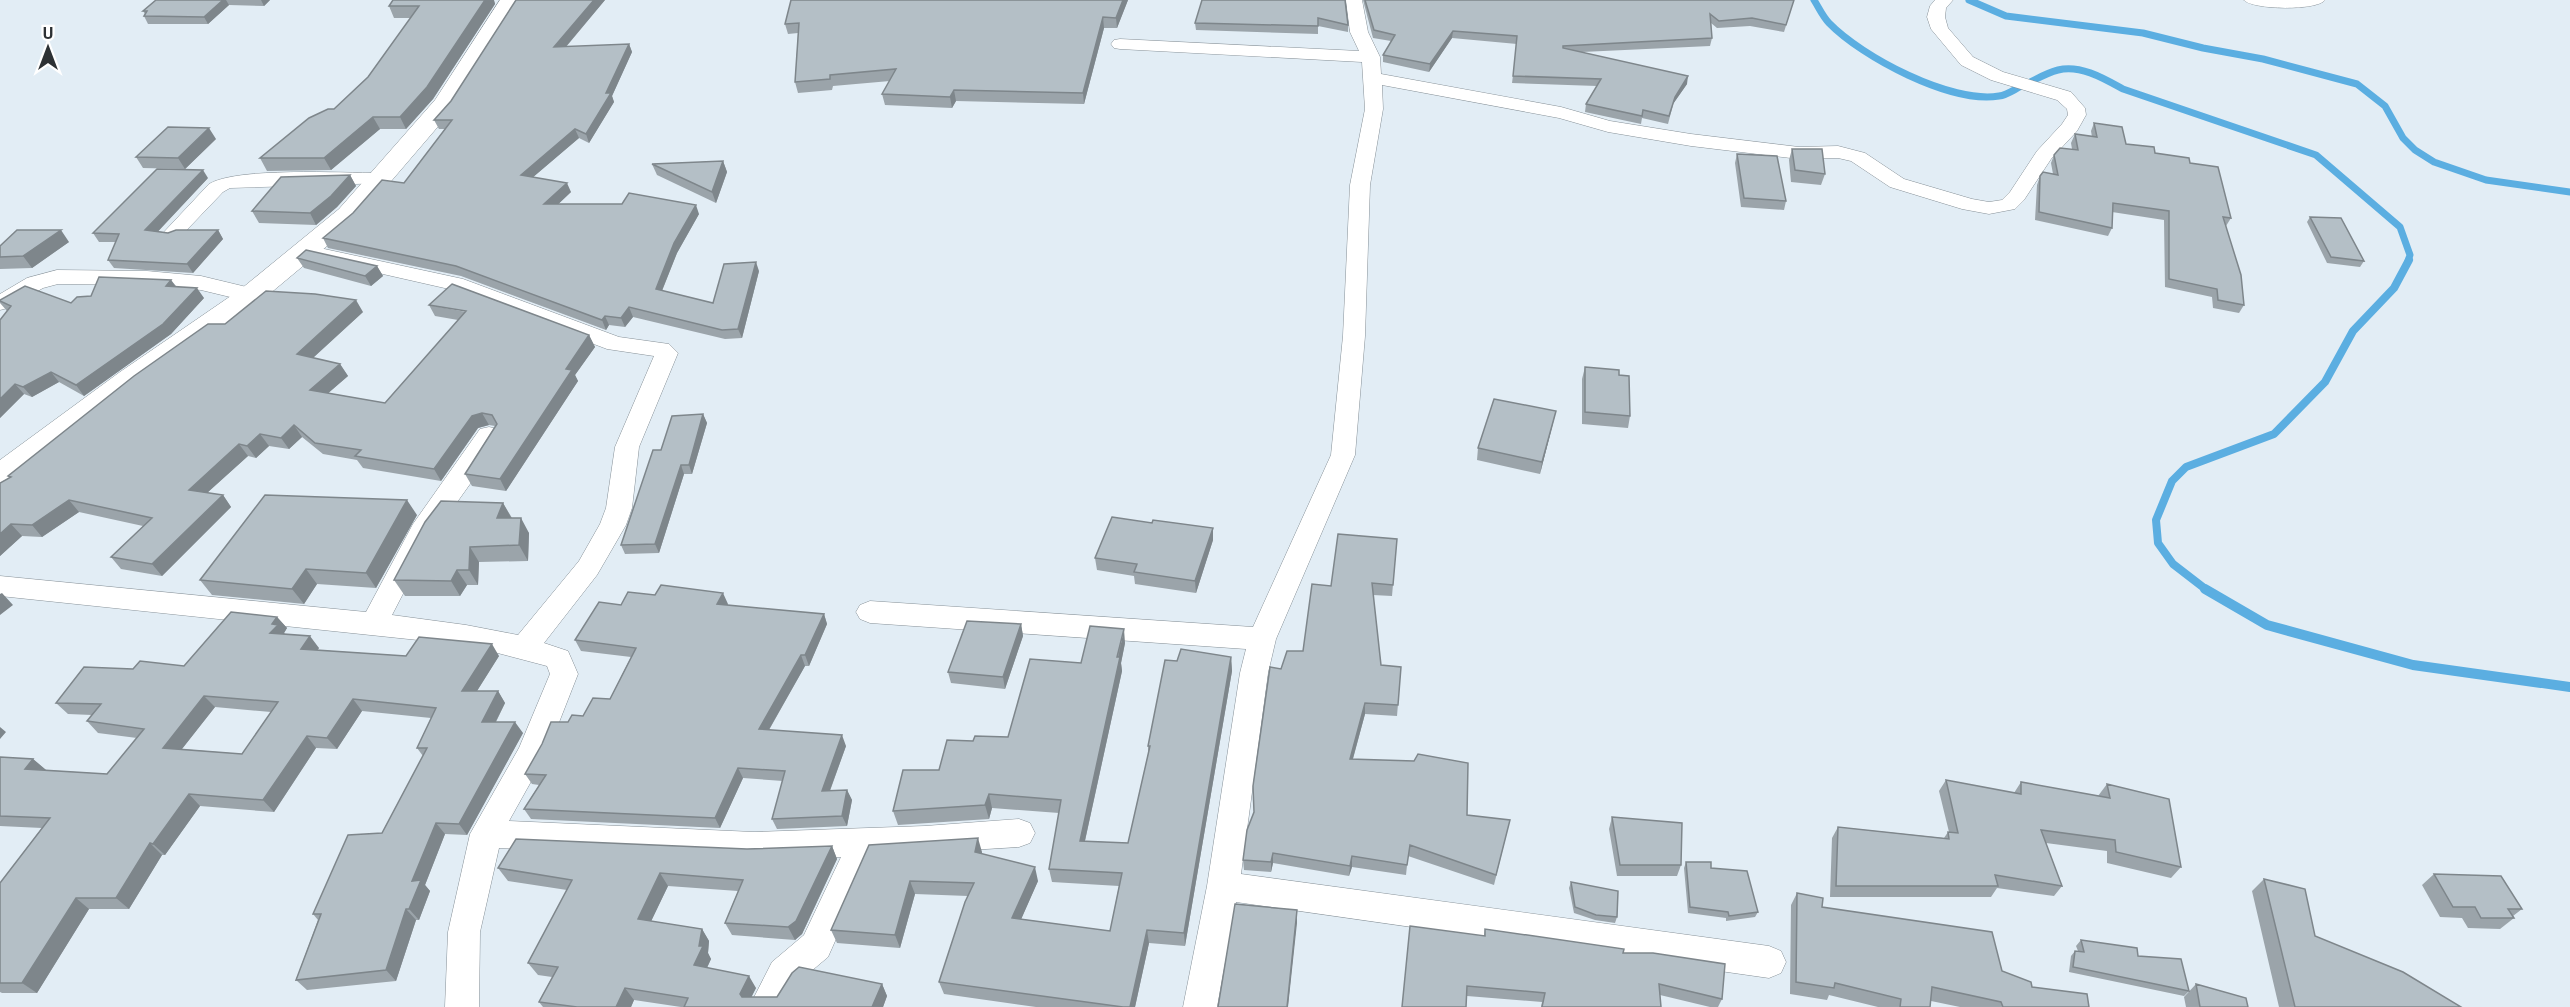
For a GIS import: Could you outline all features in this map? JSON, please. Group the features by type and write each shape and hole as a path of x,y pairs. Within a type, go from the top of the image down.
{"main road":[{"path":"0,477 131,379 251,295 348,215 444,104 511,0"}],"street":[{"path":"1200,1007 1223,886 1254,673 1262,639 1342,455 1354,336 1360,185 1374,109 1371,67 1359,32 1354,0"},
{"path":"1120,44 1371,67 1608,126 1680,139 1799,153 1838,152 1858,158 1897,183 1969,205 1989,208 2008,205 2017,196 2044,155 2070,127 2077,115 2076,108 2064,96 1997,76 1967,61 1940,29 1936,17 1938,6 1946,0"},
{"path":"2252,0 2287,3 2318,0"},
{"path":"173,233 216,188 224,183 256,180 379,179"},
{"path":"305,251 375,265 455,285 531,311 615,344 661,349 667,353 627,447 619,508 613,525 588,568 524,647"},
{"path":"0,303 35,283 57,277 147,278 190,282 251,295"},
{"path":"373,624 422,531 489,435"},
{"path":"0,586 437,631 524,647 558,658 564,674 531,753 486,834 464,932 462,1007"},
{"path":"870,612 1262,639"},
{"path":"486,834 754,846 1019,833"},
{"path":"766,1007 784,973 803,960 816,946 863,842"},
{"path":"1223,886 1769,962"}],"building":[{"path":"156,0 223,0 204,17 144,16 147,11 143,11"},
{"path":"393,0 485,0 427,87 400,117 373,117 324,158 260,158 309,118 328,109 334,109 368,77 419,6 389,6"},
{"path":"516,0 594,0 554,47 629,44 606,93 611,93 586,134 575,129 521,175 567,183 544,204 622,204 629,193 696,205 674,243 656,289 713,303 724,264 756,262 738,329 722,330 629,307 621,318 605,316 602,320 456,266 323,238 353,213 382,180 404,183 452,120 434,120 451,101"},
{"path":"791,0 1123,0 1116,18 1103,17 1083,93 954,90 950,97 882,94 896,69 830,75 830,79 795,82 799,23 785,24"},
{"path":"1202,0 1345,0 1348,25 1318,18 1318,26 1195,23"},
{"path":"1365,0 1794,0 1786,25 1752,18 1719,21 1710,14 1712,38 1563,46 1563,48 1688,76 1675,97 1669,116 1643,110 1642,116 1586,104 1601,79 1513,76 1517,36 1453,31 1430,64 1383,55 1395,35 1374,30"},
{"path":"2094,123 2122,127 2126,144 2154,147 2155,153 2189,158 2190,163 2218,167 2231,218 2223,217 2241,275 2244,305 2218,300 2217,289 2169,279 2169,211 2113,203 2112,228 2039,212 2040,176 2043,172 2058,175 2054,155 2060,148 2078,150 2075,134 2097,137"},
{"path":"168,127 209,128 178,158 136,157"},
{"path":"1792,149 1822,149 1825,174 1795,170"},
{"path":"1737,154 1777,156 1786,201 1744,198"},
{"path":"723,161 712,192 652,164"},
{"path":"157,169 203,170 145,230 168,233 176,230 218,230 187,264 108,260 119,234 93,233"},
{"path":"350,175 331,196 310,213 252,211 281,177"},
{"path":"2310,217 2341,218 2364,261 2331,257"},
{"path":"17,230 61,230 23,256 0,257 0,246"},
{"path":"306,250 377,266 365,276 297,258"},
{"path":"99,277 171,280 166,286 197,288 163,324 76,385 51,372 23,387 15,384 0,399 0,320 11,306 0,300 25,286 71,303 77,297 91,296"},
{"path":"452,284 589,335 566,369 572,370 500,479 465,474 497,424 492,415 482,413 472,416 434,469 355,456 361,450 315,443 294,425 281,438 260,434 247,446 239,444 189,490 223,495 152,564 111,557 152,518 69,500 32,525 11,524 0,534 0,483 11,477 8,476 134,376 208,324 225,324 266,291 315,294 356,300 297,354 340,364 310,390 385,403 466,311 429,305"},
{"path":"1585,367 1619,370 1619,375 1629,376 1630,416 1585,412"},
{"path":"1494,399 1556,411 1542,462 1478,448"},
{"path":"703,414 689,465 681,465 655,544 621,545 653,450 661,450 672,416"},
{"path":"265,495 407,500 366,573 306,569 292,589 200,580"},
{"path":"441,501 503,503 497,518 521,518 519,545 470,547 469,570 457,570 451,581 394,580 425,522"},
{"path":"1112,517 1213,528 1195,581 1134,572 1137,564 1095,558"},
{"path":"1338,534 1397,539 1393,585 1372,583 1381,665 1401,667 1398,705 1365,703 1350,759 1414,761 1418,754 1468,763 1467,815 1510,820 1496,875 1410,845 1407,865 1352,856 1350,866 1273,853 1271,862 1243,860 1247,830 1254,812 1253,786 1270,667 1281,669 1287,651 1303,651 1312,584 1331,586"},
{"path":"661,585 723,593 717,604 824,614 805,655 801,655 759,729 842,735 822,791 847,790 842,816 772,819 785,771 738,768 715,818 524,809 546,775 525,774 551,722 568,722 572,715 583,716 593,698 610,699 636,648 575,640 599,602 621,605 628,592 655,595"},
{"path":"231,612 277,617 272,624 278,625 270,633 310,636 301,649 406,656 419,637 492,644 462,691 498,691 482,722 515,722 459,824 436,823 412,881 421,880 409,909 406,909 386,970 296,980 321,914 313,914 348,835 382,833 427,748 417,748 436,708 353,699 327,738 307,736 263,800 189,794 153,844 150,843 116,898 76,898 22,983 0,983 0,883 50,818 0,816 0,757 33,759 25,769 107,774 144,729 87,721 101,704 56,703 84,667 133,669 140,661 184,666","holes":["204,696 278,702 242,754 163,748"]},
{"path":"967,621 1021,624 1003,677 948,672"},
{"path":"1090,626 1124,629 1080,841 1128,843 1150,746 1148,746 1165,660 1177,661 1181,649 1231,657 1184,933 1147,930 1130,1007 939,982 965,902 974,883 910,881 895,935 831,930 869,845 978,838 975,852 1035,867 1012,918 1110,931 1122,873 1049,869 1061,800 989,794 985,805 893,811 903,770 939,770 947,740 973,741 975,736 1008,737 1030,659 1081,663"},
{"path":"1946,780 2021,794 2021,782 2110,798 2107,784 2169,799 2181,867 2116,852 2115,840 2041,830 2062,886 1995,875 1998,886 1836,886 1838,827 1949,839 1948,832 1958,833"},
{"path":"1612,817 1682,823 1681,865 1620,865"},
{"path":"516,839 747,849 832,846 796,921 788,927 725,923 743,880 660,873 638,919 702,929 699,946 703,946 694,965 749,976 740,994 742,997 777,997 792,973 799,967 882,984 872,1007 684,1007 688,998 625,988 616,1007 577,1007 539,1002 558,967 528,963 572,880 498,868"},
{"path":"1686,862 1711,862 1711,868 1747,871 1758,912 1729,916 1728,912 1690,907"},
{"path":"2434,874 2501,876 2522,909 2508,909 2514,918 2481,918 2475,907 2453,907"},
{"path":"2264,879 2305,889 2315,936 2403,972 2461,1007 2295,1007"},
{"path":"1571,882 1618,891 1617,917 1596,915 1575,907"},
{"path":"1797,893 1823,898 1822,907 1992,932 2002,971 2031,982 2032,987 2087,994 2089,1007 2003,1007 2001,1002 1932,987 1930,1007 1900,1007 1901,999 1835,983 1834,988 1796,982"},
{"path":"1235,904 1297,910 1287,1007 1218,1007"},
{"path":"1410,926 1485,936 1485,929 1624,949 1623,953 1653,953 1725,964 1722,999 1659,984 1661,1007 1542,1007 1545,993 1467,986 1466,1007 1402,1007"},
{"path":"2081,940 2137,948 2138,956 2181,959 2189,991 2073,967 2075,951 2084,952"},
{"path":"2196,984 2246,998 2248,1007 2200,1007"}],"waterway":[{"path":"1814,0 1829,23 1863,50 1908,75 1957,93 1979,97 1999,96 2054,71 2075,69 2092,73 2123,89 2316,155 2400,227 2410,255 2408,261"},
{"path":"1969,0 2006,16 2143,33 2203,48 2263,59 2357,84 2385,106 2403,138 2415,150 2434,162 2486,180 2570,192"},
{"path":"2207,590 2173,564 2158,543 2156,520 2172,481 2186,467 2274,434 2325,382 2353,331 2394,288 2409,260"},
{"path":"2207,590 2267,625 2413,665 2570,687"}]}
